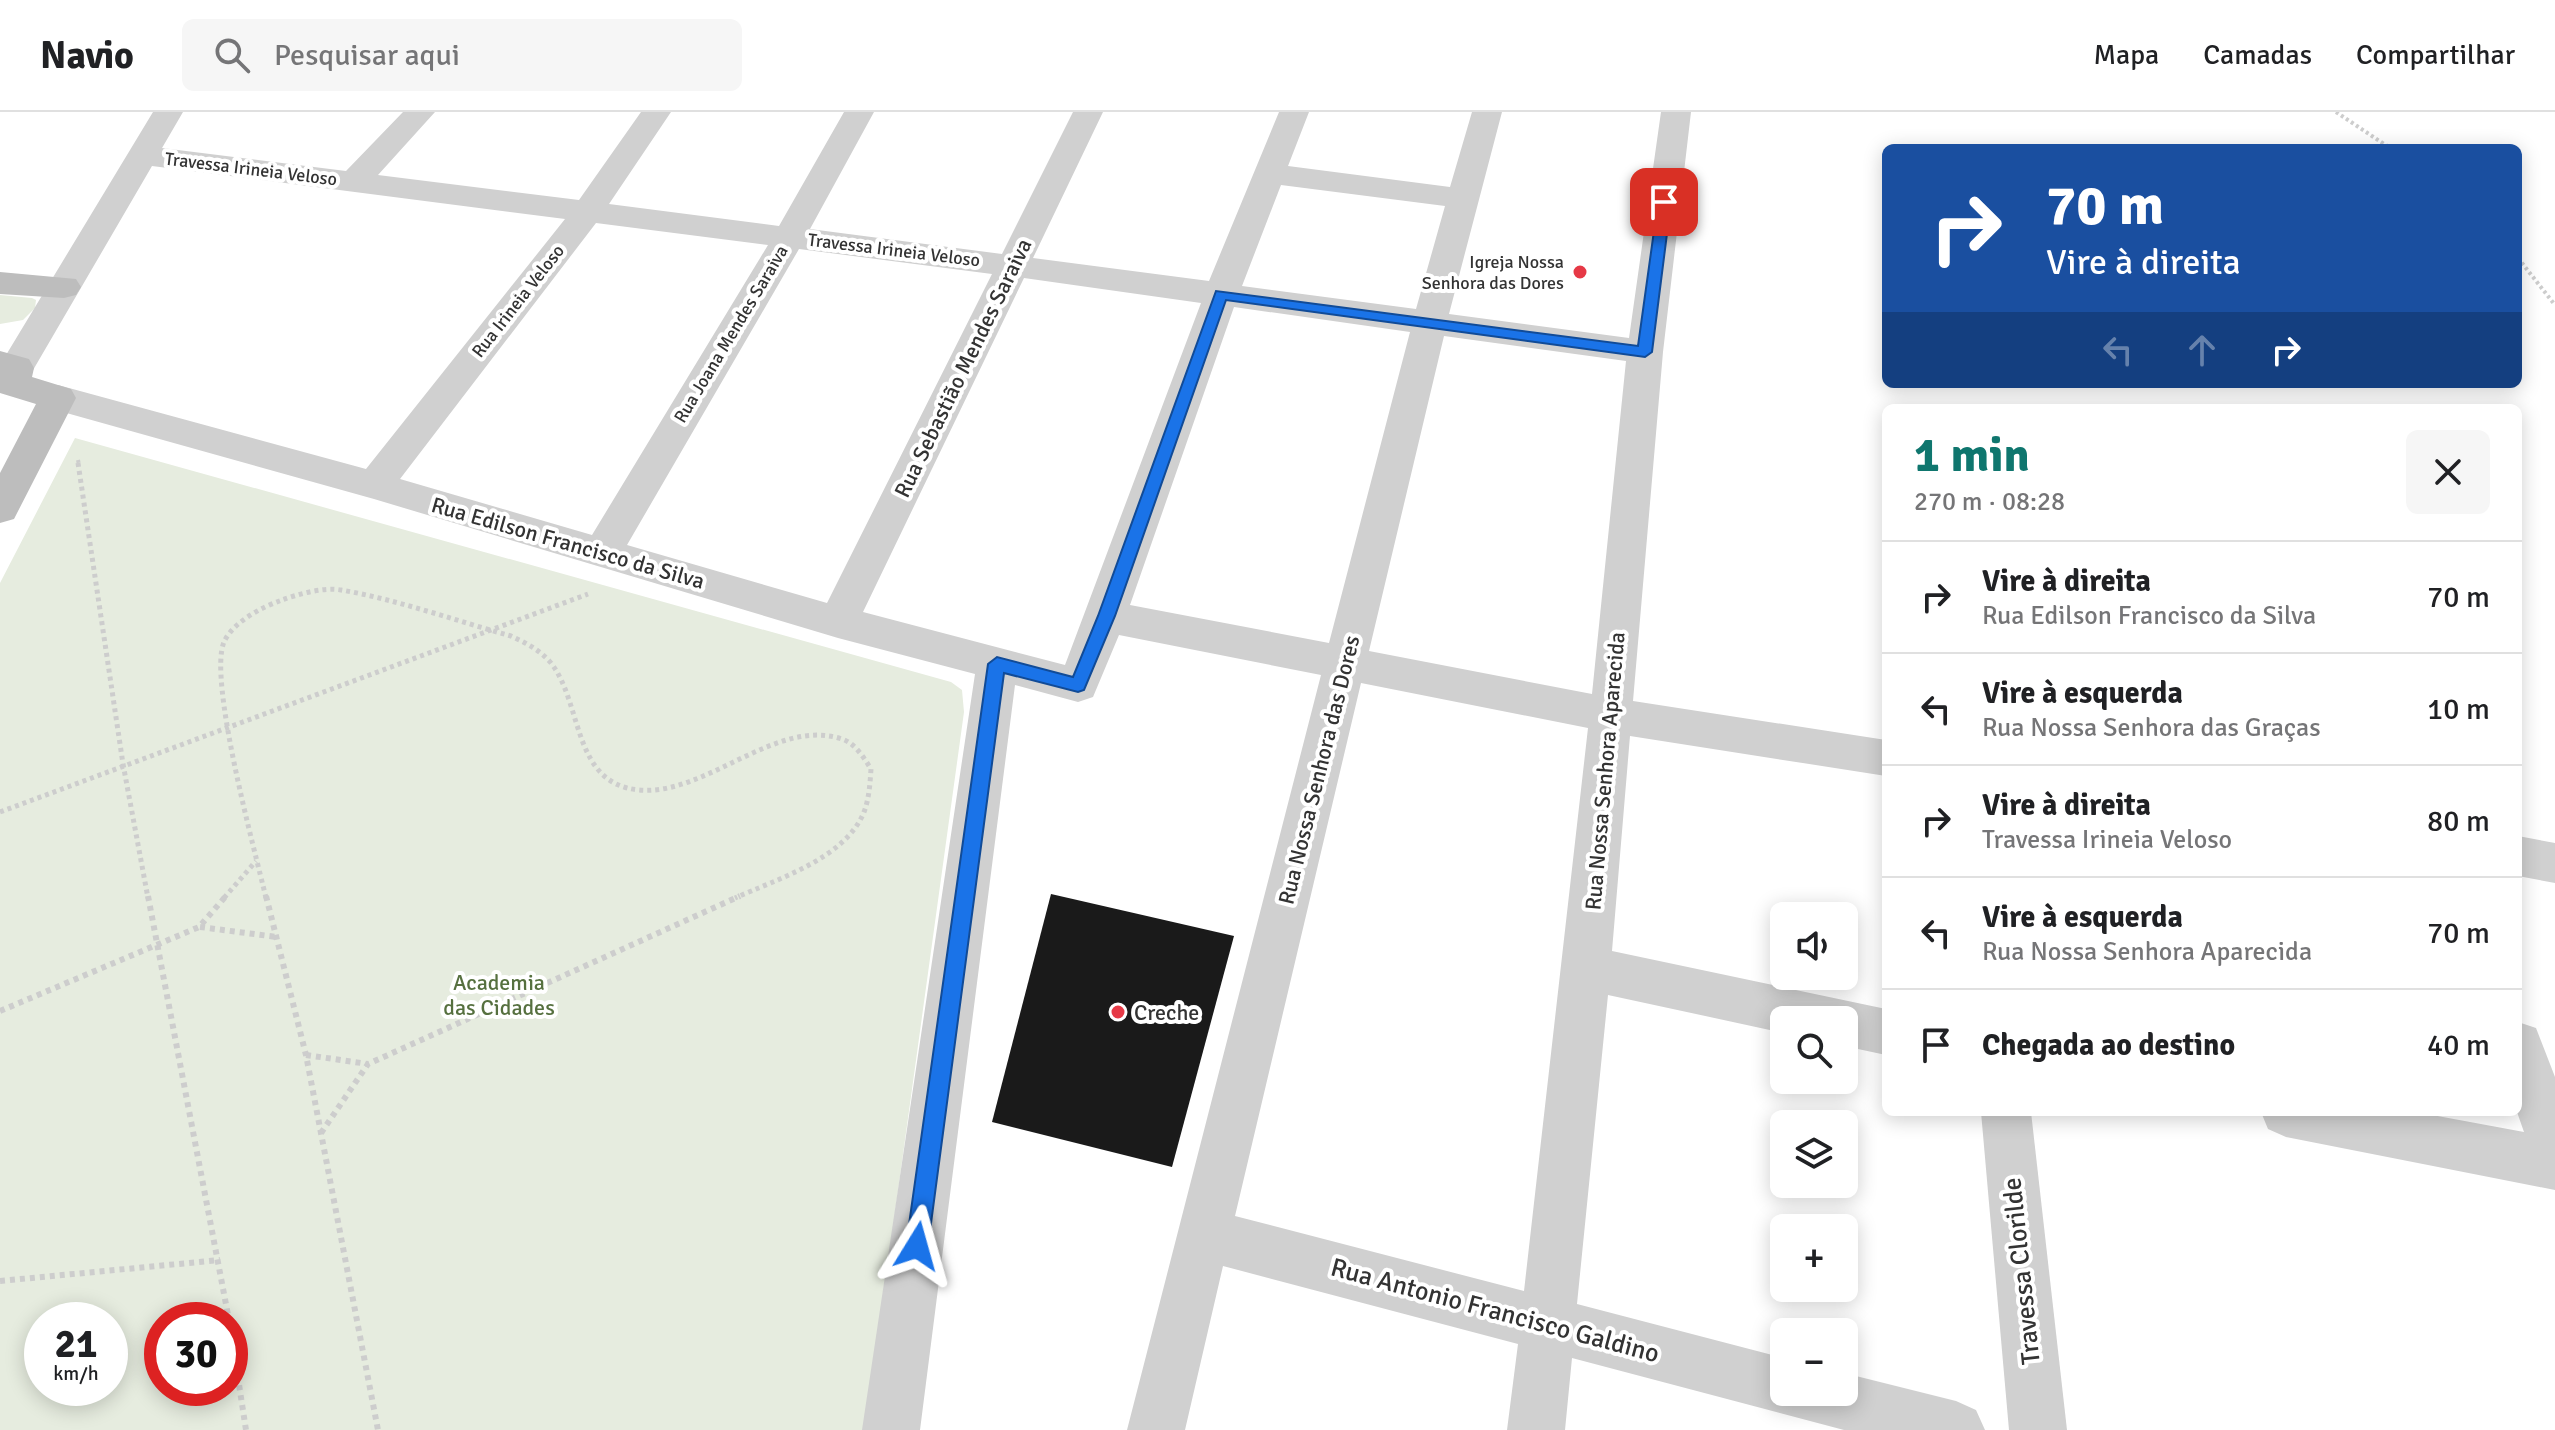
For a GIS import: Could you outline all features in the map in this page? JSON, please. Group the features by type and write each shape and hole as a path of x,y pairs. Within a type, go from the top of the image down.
{"street":[{"path":"0,509 67,400 13,384 8,366 64,287 168,112"},
{"path":"355,181 420,112"},
{"name":"Rua Irineia Veloso","path":"374,485 589,210 656,112"},
{"name":"Rua Joana Mendes Saraiva","path":"601,554 789,237 859,112"},
{"name":"Rua Sebastião Mendes Saraiva","path":"838,622 1088,112"},
{"path":"1294,112 1221,295 1106,616 1609,715 1882,757"},
{"name":"Rua Nossa Senhora das Dores","path":"1156,1430 1429,324 1487,112"},
{"name":"Rua Nossa Senhora Aparecida","path":"1536,1430 1587,968 1645,352 1676,112"},
{"name":"Travessa Irineia Veloso","path":"143,155 589,210 1645,352"},
{"path":"1271,174 1465,199"},
{"path":"0,283 64,287"},
{"name":"Rua Edilson Francisco da Silva","path":"67,400 374,485 838,622 1078,685 1106,616"},
{"path":"891,1430 997,664"},
{"path":"2522,857 2555,863"},
{"path":"1587,968 1770,1007"},
{"path":"1858,1026 1882,1031"},
{"path":"2522,1056 2555,1146"},
{"name":"Travessa Clorilde","path":"2006,1116 2038,1430"},
{"path":"2307,1116 2555,1164"},
{"name":"Rua Antonio Francisco Galdino","path":"1206,1235 1770,1382"},
{"path":"1858,1405 1956,1430"}],"path":[{"path":"2336,112 2384,144"},
{"path":"2522,263 2555,305"},
{"path":"67,400 123,764 226,1302"},
{"path":"0,812 487,630 658,570"},
{"path":"321,1133 368,1064 847,842 863,818 871,797 871,769 843,739 814,736 778,746 670,788 647,791 616,786 586,756 563,683 545,656 533,645 338,589 297,595 266,606 225,639 220,657 229,725 257,860 306,1055 378,1430"},
{"path":"0,1011 199,927 257,860"},
{"path":"199,927 277,937"},
{"path":"306,1055 368,1064"},
{"path":"0,1281 220,1260"},
{"path":"242,1406 246,1430"}],"green space":[{"path":"0,295 32,298 36,300 35,308 23,320 0,324"},
{"name":"Academia das Cidades","path":"75,438 951,682 962,690 964,712 865,1430 0,1430 0,583"}],"building":[{"path":"1051,894 1234,936 1172,1167 992,1122"}],"place":[{"name":"Igreja Nossa Senhora das Dores","path":"1580,272"},
{"name":"Creche","path":"1118,1012"}],"route":[{"path":"917,1246 997,664 1078,685 1106,616 1221,295 1645,352 1664,202"}]}
